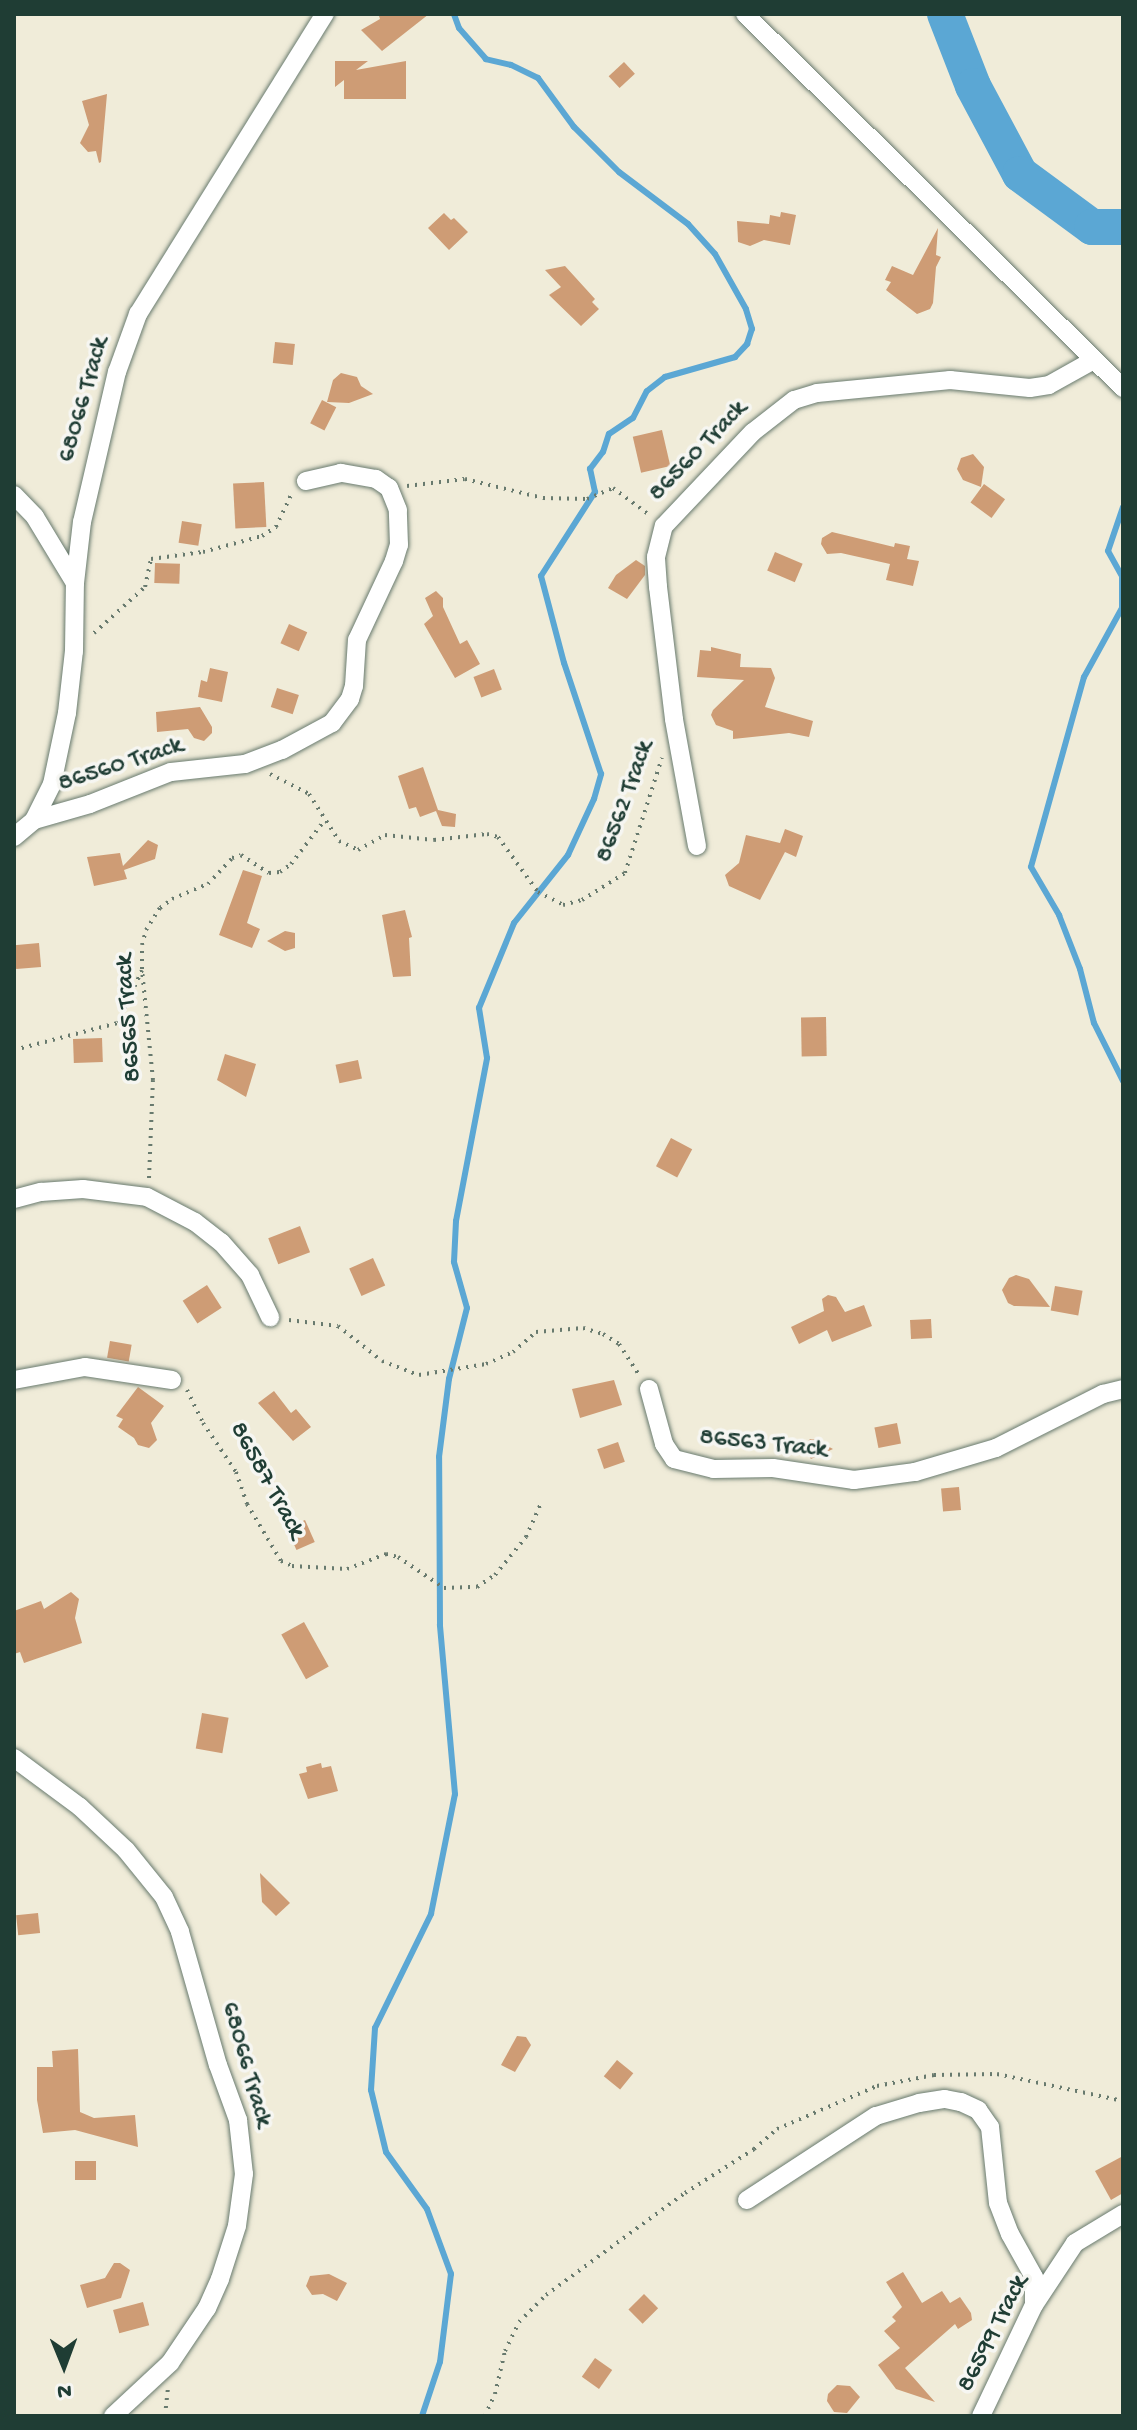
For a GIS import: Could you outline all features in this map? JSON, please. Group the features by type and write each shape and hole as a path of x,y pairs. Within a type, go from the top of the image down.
{"street":[{"name":"68066 Track","path":"14,837 34,820 55,772 67,713 74,651 75,583 91,472 117,372 138,314 325,14"},
{"path":"745,14 1092,361 1123,388"},
{"name":"86560 Track","path":"664,526 753,432 794,400 817,393 950,380 1030,388 1049,385 1092,361"},
{"path":"306,481 325,475 357,474 389,488"},
{"name":"86560 Track","path":"34,820 73,810 171,772 245,764 282,750 332,723 350,699 354,686 357,640 399,545 398,510 389,488"},
{"path":"14,495 35,517 75,583"},
{"path":"664,526 656,557 674,719 697,846"},
{"path":"14,1199 41,1192 83,1189 147,1197 195,1222 221,1242 250,1275 270,1317"},
{"path":"14,1380 94,1367 172,1380"},
{"name":"86563 Track","path":"649,1389 664,1444 674,1459 714,1469 773,1468 854,1480 915,1472 982,1453 1103,1394 1123,1389"},
{"name":"68066 Track","path":"14,1758 80,1807 126,1850 164,1897 180,1932 218,2065 238,2120 244,2174 237,2226 220,2279 207,2308 170,2363 113,2416"},
{"path":"747,2200 876,2116 919,2103 945,2099 961,2102 978,2110 990,2127 998,2203 1010,2234 1034,2277 1034,2305"},
{"name":"86599 Track","path":"981,2416 1034,2305 1075,2243 1123,2214"}],"path":[{"name":"86560 Track","path":"389,488 465,479 543,498 587,499 613,488 664,526"},
{"path":"74,651 145,587 151,559 203,552 262,536 276,527 294,489 306,481"},
{"name":"86562 Track","path":"245,764 309,794 339,841 358,850 385,835 434,840 487,834 498,837 538,892 563,905 582,900 625,873 674,719"},
{"name":"86565 Track","path":"147,1197 153,1080 142,945 160,908 172,899 208,884 232,858 241,855 269,873 280,872 291,864 324,821"},
{"path":"14,1050 118,1023 142,969"},
{"path":"270,1317 338,1326 382,1361 419,1375 486,1364 513,1352 536,1332 583,1328 603,1334 619,1344 649,1389"},
{"name":"86587 Track","path":"172,1380 187,1389 203,1423 236,1472 247,1504 281,1561 292,1566 347,1569 386,1554 398,1557 444,1588 477,1587 495,1575 526,1537 540,1505"}],"building":[{"path":"429,14 382,51 361,30 380,19 379,16"},
{"path":"335,61 368,61 356,70 406,61 406,99 344,99 344,80 335,87"},
{"path":"624,62 635,74 620,88 609,76"},
{"path":"107,94 99,163 96,151 88,152 80,143 89,125 82,101"},
{"path":"781,212 796,215 790,245 764,240 750,246 738,242 737,221 769,224 770,215 780,217"},
{"path":"444,213 468,232 449,250 428,228"},
{"path":"938,228 936,255 941,257 936,267 933,303 930,309 917,314 886,290 891,282 885,280 892,266 913,275"},
{"path":"565,266 595,299 592,302 599,309 581,326 549,295 561,287 545,270"},
{"path":"275,342 295,344 293,365 273,363"},
{"path":"341,373 357,377 361,386 373,394 349,403 327,402 333,380"},
{"path":"322,400 336,407 324,430 310,423"},
{"path":"662,430 670,466 641,473 633,437"},
{"path":"973,454 984,467 981,487 963,480 957,469 961,458"},
{"path":"264,482 266,527 235,529 233,484"},
{"path":"984,484 1005,499 992,518 970,503"},
{"path":"182,521 202,524 198,546 179,543"},
{"path":"832,532 894,547 895,543 910,546 907,559 919,561 913,586 886,580 890,564 841,553 827,554 821,544 822,538"},
{"path":"775,552 803,564 795,582 767,570"},
{"path":"636,560 645,566 645,575 627,599 608,588 616,575"},
{"path":"155,563 180,564 179,584 154,583"},
{"path":"436,591 443,598 443,607 460,644 467,640 480,664 455,678 424,624 433,616 425,598"},
{"path":"289,624 307,632 299,651 280,643"},
{"path":"711,647 741,654 740,667 771,668 775,678 765,707 813,721 809,737 789,733 733,739 733,731 716,725 711,715 713,710 744,680 697,677 700,650 711,651"},
{"path":"210,668 228,672 222,702 198,697 201,680 207,682"},
{"path":"494,669 502,690 481,697 473,677"},
{"path":"277,688 299,695 293,714 271,707"},
{"path":"200,707 212,727 212,733 204,741 194,738 188,729 157,732 156,712"},
{"path":"423,767 438,810 456,814 455,827 442,826 436,811 420,817 416,807 409,809 398,776"},
{"path":"785,829 803,836 796,857 785,852 760,900 729,886 725,875 739,863 746,835 780,843"},
{"path":"148,840 158,845 155,859 124,870 127,879 94,886 87,857 120,853 123,866"},
{"path":"243,870 262,876 247,923 260,929 252,948 219,935"},
{"path":"405,910 412,937 409,938 411,976 393,977 382,915"},
{"path":"285,931 295,933 295,948 285,951 267,941"},
{"path":"39,943 41,967 16,969 14,945"},
{"path":"801,1017 826,1017 827,1056 802,1056"},
{"path":"102,1038 103,1062 74,1063 73,1039"},
{"path":"225,1054 256,1064 246,1097 217,1080"},
{"path":"358,1060 362,1079 339,1083 336,1065"},
{"path":"671,1138 692,1149 677,1178 656,1166"},
{"path":"300,1226 310,1252 278,1264 268,1238"},
{"path":"373,1258 385,1285 361,1296 349,1269"},
{"path":"1016,1275 1029,1279 1050,1307 1014,1306 1008,1303 1002,1290 1009,1278"},
{"path":"207,1285 222,1308 197,1323 183,1301"},
{"path":"1055,1286 1083,1291 1078,1315 1051,1311"},
{"path":"828,1295 836,1297 845,1312 864,1305 872,1326 832,1342 827,1330 799,1344 791,1327 824,1311 822,1299"},
{"path":"931,1319 932,1338 911,1339 910,1320"},
{"path":"110,1341 132,1345 129,1362 107,1358"},
{"path":"614,1380 622,1405 580,1418 572,1389"},
{"path":"138,1387 164,1406 151,1423 157,1440 149,1448 138,1445 134,1438 118,1427 123,1419 116,1416"},
{"path":"274,1391 291,1413 296,1409 311,1427 293,1441 258,1403"},
{"path":"897,1423 901,1444 878,1448 874,1427"},
{"path":"810,1439 833,1449 811,1459 803,1447"},
{"path":"618,1442 625,1462 604,1469 597,1449"},
{"path":"959,1487 961,1510 943,1511 941,1489"},
{"path":"305,1520 315,1542 296,1550 287,1528"},
{"path":"71,1592 79,1599 75,1618 82,1643 24,1663 20,1652 14,1654 14,1611 41,1601 44,1609"},
{"path":"304,1622 329,1667 306,1679 281,1635"},
{"path":"202,1713 229,1718 222,1753 196,1748"},
{"path":"321,1763 322,1768 331,1766 338,1791 308,1799 299,1774 307,1772 306,1767"},
{"path":"260,1873 290,1903 276,1916 262,1902"},
{"path":"38,1913 40,1933 18,1935 16,1915"},
{"path":"517,2036 526,2037 531,2045 515,2072 501,2065"},
{"path":"78,2049 80,2112 94,2118 135,2115 138,2147 75,2130 43,2133 37,2100 37,2067 53,2067 52,2051"},
{"path":"617,2060 633,2073 620,2090 604,2076"},
{"path":"1123,2156 1123,2193 1111,2200 1095,2171"},
{"path":"75,2161 96,2161 96,2180 75,2180"},
{"path":"114,2263 120,2263 130,2270 121,2298 87,2308 80,2285 105,2278"},
{"path":"903,2272 922,2303 942,2291 950,2303 960,2297 971,2313 972,2320 958,2329 955,2324 905,2368 935,2402 896,2389 878,2365 900,2348 884,2331 896,2321 892,2317 902,2307 886,2282"},
{"path":"329,2274 347,2283 337,2301 323,2294 312,2295 306,2286 310,2276"},
{"path":"644,2294 658,2308 643,2324 628,2310"},
{"path":"143,2302 149,2325 119,2333 113,2310"},
{"path":"595,2358 612,2370 599,2389 582,2377"},
{"path":"837,2385 850,2386 860,2397 847,2413 834,2412 827,2401 828,2394"}],"waterway":[{"path":"422,2416 440,2362 451,2274 427,2209 386,2152 371,2090 375,2028 431,1914 455,1794 440,1625 439,1457 449,1379 467,1308 454,1262 456,1221 487,1058 479,1008 514,923 568,855 594,799 601,774 564,663 541,576 595,492 590,469 603,452 609,434 633,418 647,391 665,377 735,357 747,344 752,329 746,309 715,254 688,224 619,172 574,127 538,78 511,65 486,59 459,28 454,14"},
{"path":"945,14 973,86 1020,174 1092,227 1123,227"},
{"path":"1123,507 1108,551 1122,576 1122,608 1084,677 1031,867 1059,915 1080,969 1094,1023 1123,1081"}]}
